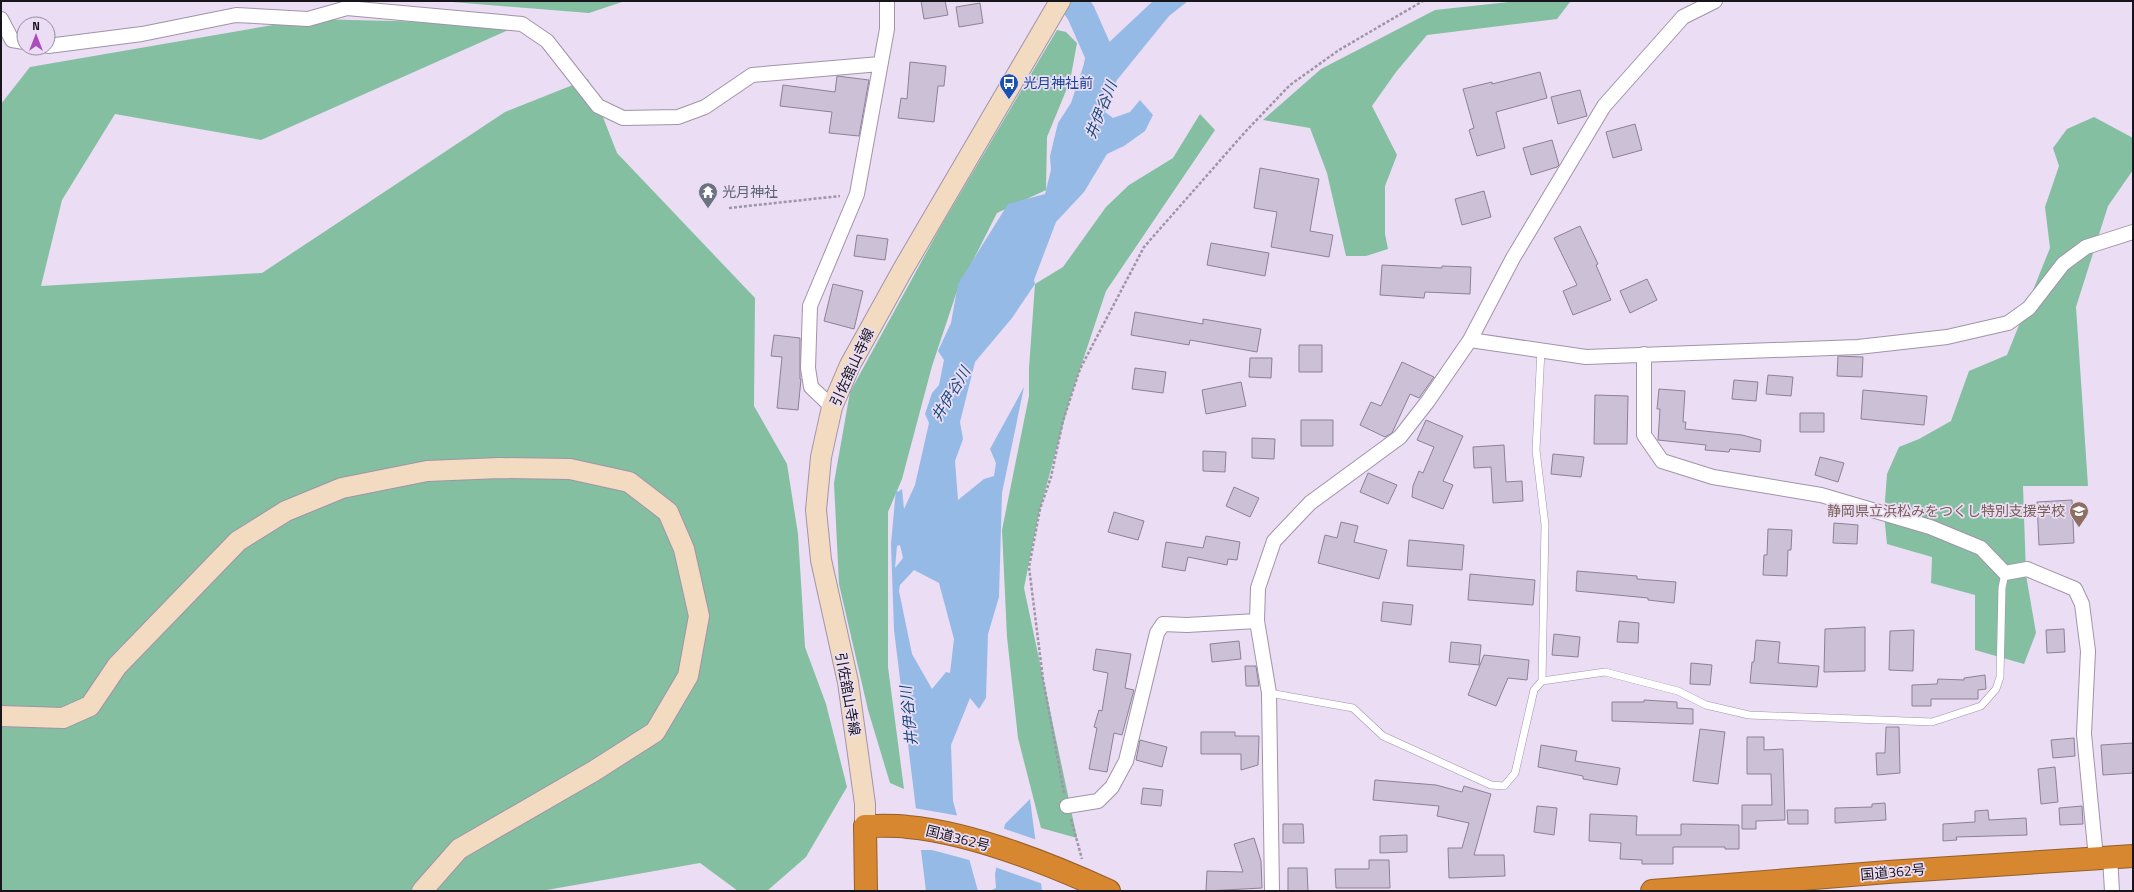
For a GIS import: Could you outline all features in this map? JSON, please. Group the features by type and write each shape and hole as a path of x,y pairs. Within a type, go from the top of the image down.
{"highway":[{"name":"国道362号","path":"865,826 920,828 958,837 1007,851 1109,891"},
{"path":"865,826 866,891"},
{"name":"国道362号","path":"1664,891 1888,872 2133,856"}],"street":[{"path":"832,407 811,387 808,368 810,306 857,194 887,29 887,1"},
{"name":"引佐舘山寺線","path":"865,826 866,804 848,682 821,560 816,510 821,457 832,407 850,365 902,271 1060,1"},
{"path":"1272,891 1269,693 1257,621 1258,588 1274,541 1310,503 1400,437 1428,401 1470,340 1512,258 1604,106 1683,17 1715,1"},
{"path":"56,45 142,34 236,15 308,19 347,8 522,24 547,41 598,106 623,118 678,117 706,107 752,75 880,64"},
{"path":"1,19 12,40 16,41"},
{"path":"1470,340 1586,357 1858,347 1947,337 2008,323 2029,308 2063,264 2086,247 2133,232"},
{"path":"1644,354 1644,435 1662,461 1713,477 1821,495 1930,527 1981,548 2005,573 2027,569 2075,590 2082,604 2088,652 2084,734 2103,858 2112,891"},
{"path":"1,716 63,718 90,706 117,666 238,541 286,511 342,488 427,471 500,468 570,469 629,482 668,512 684,549 699,616 688,676 655,732 594,771 459,849 422,891"},
{"path":"1066,806 1098,801 1112,788 1126,761 1157,633 1163,624 1187,625 1257,621"}],"lane":[{"path":"1541,350 1536,450 1545,525 1542,681"},
{"path":"1269,693 1353,708 1383,736 1491,785 1504,786 1515,773 1534,690 1542,681 1605,672 1678,691 1706,705 1749,715 1932,722 1981,706 1996,689 2000,677 2002,588 2005,573"}],"path":[{"path":"1074,876 1082,859 1066,806 1044,679 1029,567 1040,509 1051,477 1063,421 1080,369 1144,248 1246,131 1290,85 1339,50 1423,1"},
{"path":"729,208 857,194"}],"green space":[{"path":"440,1 625,1 589,13"},
{"path":"1518,1 1570,2 1557,19 1427,35 1396,72 1372,106 1397,155 1385,186 1385,234 1388,249 1366,256 1346,256 1327,173 1310,128 1263,120 1321,69 1435,10"},
{"path":"308,19 522,24 261,140 115,114 62,200 41,286 262,273 505,112 588,79 617,153 755,298 754,406 787,464 798,534 805,647 826,704 847,787 806,857 767,891 738,891 700,863 541,891 1,891 1,104 30,67"},
{"path":"1057,30 1066,32 1077,43 1070,81 1047,137 1046,190 997,213 956,294 932,366 902,479 888,512 888,667 904,789 890,783 868,710 839,584 834,483 850,392 941,226"},
{"path":"1200,114 1215,130 1106,291 1070,399 1038,517 1024,588 1077,838 1041,828 1018,738 1007,637 1002,530 1029,396 1029,368 1035,284 1063,267 1106,207 1129,185 1173,158"},
{"path":"2094,117 2133,138 2133,170 2108,206 2076,307 2088,486 2023,486 2026,575 2036,633 2024,664 1975,650 1975,595 1931,583 1932,557 1887,544 1884,514 1887,474 1899,447 1919,439 1951,421 1969,371 2007,355 2050,248 2045,207 2059,166 2053,148 2067,129"}],"water":[{"name":"井伊谷川","path":"1153,1 1188,1 1169,16 1117,80 1105,112 1113,118 1130,112 1140,100 1153,115 1145,131 1124,146 1107,154 1084,192 1056,222 1034,280 1035,284 1012,318 975,362 960,422 963,439 955,461 958,500 984,479 994,476 996,463 990,449 1024,387 1002,493 999,597 988,634 986,698 979,709 970,698 951,745 953,801 978,891 926,891 894,630 891,544 896,489 898,492 902,489 904,509 915,485 929,423 925,414 932,393 939,385 944,360 938,351 951,323 958,284 1008,204 1045,194 1051,170 1050,156 1058,123 1071,103 1089,49 1103,48","holes":["900,545 903,558 895,568 897,546","914,570 939,583 954,639 950,673 946,672 932,689 912,654 899,591 900,585"]},
{"path":"1030,799 1042,891 990,891 996,888 995,874 1005,824"}],"pier":[{"path":"914,808 960,816 973,861 932,850 919,850"},
{"path":"1002,828 1037,840 1043,884 995,867"}],"building":[{"path":"921,1 945,1 948,15 924,19"},
{"path":"980,3 983,23 959,27 956,7"},
{"path":"910,62 946,66 944,86 938,86 934,122 898,118 901,98 907,99"},
{"path":"1540,72 1547,98 1496,112 1505,148 1477,156 1469,130 1474,128 1463,89 1492,82 1492,84"},
{"path":"837,76 869,80 859,136 829,133 832,112 780,106 783,85 835,92"},
{"path":"1580,90 1587,116 1558,124 1551,97"},
{"path":"1635,124 1642,150 1613,158 1606,132"},
{"path":"1552,140 1559,165 1557,167 1531,175 1523,148"},
{"path":"1260,168 1319,179 1310,231 1333,235 1329,257 1271,247 1277,212 1254,208"},
{"path":"1484,191 1491,217 1462,225 1455,199"},
{"path":"1580,226 1598,264 1596,265 1611,300 1573,315 1563,291 1577,285 1554,238"},
{"path":"857,235 888,239 885,260 854,256"},
{"path":"1211,243 1269,253 1265,276 1207,265"},
{"path":"1382,265 1442,268 1442,266 1471,267 1470,294 1425,292 1424,298 1380,295"},
{"path":"1647,279 1657,300 1630,313 1620,291"},
{"path":"833,284 863,291 854,329 824,321"},
{"path":"1135,312 1203,324 1203,319 1261,329 1257,352 1190,340 1189,345 1131,335"},
{"path":"774,335 800,338 801,379 798,410 777,408 782,357 771,356"},
{"path":"1299,345 1322,345 1322,372 1299,372"},
{"path":"1838,356 1863,357 1862,377 1837,376"},
{"path":"1250,358 1272,358 1271,378 1249,377"},
{"path":"1402,362 1434,377 1419,398 1410,394 1392,433 1385,437 1360,425 1371,402 1381,406"},
{"path":"1135,368 1166,372 1163,393 1132,389"},
{"path":"1768,375 1793,377 1791,396 1766,394"},
{"path":"1734,380 1758,382 1756,401 1732,399"},
{"path":"1241,382 1246,406 1206,414 1202,390"},
{"path":"1659,389 1685,391 1683,422 1686,422 1685,429 1742,435 1761,440 1760,452 1730,449 1729,452 1705,450 1706,445 1658,440 1660,409 1657,409"},
{"path":"1863,390 1927,396 1924,425 1861,419"},
{"path":"1595,395 1628,396 1627,444 1594,444"},
{"path":"1800,413 1824,413 1824,432 1800,432"},
{"path":"1301,420 1333,420 1333,446 1301,446"},
{"path":"1426,420 1463,436 1443,481 1453,485 1443,509 1412,497 1413,486 1419,471 1423,473 1434,447 1417,440"},
{"path":"1252,438 1275,439 1274,459 1252,458"},
{"path":"1504,445 1506,482 1522,481 1523,501 1493,503 1491,467 1474,468 1473,447"},
{"path":"1203,451 1226,452 1225,472 1203,471"},
{"path":"1553,454 1584,457 1581,477 1551,474"},
{"path":"1820,457 1844,463 1838,482 1815,475"},
{"path":"1368,473 1397,485 1388,504 1360,492"},
{"path":"1234,487 1259,498 1250,517 1226,506"},
{"path":"2072,500 2074,543 2039,545 2037,502"},
{"path":"1114,512 1144,521 1138,540 1108,532"},
{"path":"1341,522 1358,526 1354,542 1387,550 1379,579 1318,563 1325,535 1337,538"},
{"path":"1834,523 1858,525 1857,544 1833,543"},
{"path":"1768,529 1792,530 1791,550 1788,550 1787,576 1763,575 1764,555 1767,555"},
{"path":"1206,536 1240,542 1237,560 1228,559 1227,565 1188,557 1185,571 1162,567 1166,542 1203,548"},
{"path":"1409,540 1464,545 1462,570 1407,566"},
{"path":"1577,571 1637,576 1637,579 1676,582 1674,603 1648,600 1648,598 1576,591"},
{"path":"1470,574 1535,580 1533,605 1468,600"},
{"path":"1383,602 1413,605 1411,625 1381,621"},
{"path":"1619,621 1639,623 1638,643 1617,642"},
{"path":"1865,627 1865,671 1824,672 1825,629"},
{"path":"2064,629 2065,652 2047,653 2046,630"},
{"path":"1914,630 1913,671 1889,670 1890,631"},
{"path":"1554,634 1580,637 1578,657 1552,655"},
{"path":"1756,640 1780,642 1778,663 1819,666 1817,687 1750,683"},
{"path":"1239,641 1241,659 1212,662 1210,644"},
{"path":"1451,642 1481,645 1479,665 1449,662"},
{"path":"1096,649 1131,654 1125,688 1134,690 1122,735 1114,733 1107,772 1089,769 1097,728 1094,727 1099,710 1102,711 1108,673 1093,670"},
{"path":"1484,655 1529,660 1527,680 1508,678 1496,706 1468,695"},
{"path":"1691,663 1712,665 1710,685 1690,684"},
{"path":"1245,666 1256,666 1259,686 1246,686"},
{"path":"1985,675 1986,689 1978,690 1978,699 1931,699 1931,706 1912,706 1912,685 1937,684 1938,679 1964,680 1964,678"},
{"path":"1644,700 1677,702 1677,708 1693,709 1693,724 1612,721 1612,702 1644,702"},
{"path":"1886,727 1899,727 1900,773 1877,775 1876,753 1885,753"},
{"path":"1700,729 1725,732 1718,784 1693,781"},
{"path":"1201,732 1235,732 1235,736 1259,736 1258,765 1241,770 1241,754 1201,754"},
{"path":"1747,737 1764,737 1764,750 1783,749 1785,820 1756,821 1756,829 1742,829 1742,805 1772,805 1771,774 1747,774"},
{"path":"2074,738 2075,756 2053,758 2051,740"},
{"path":"1140,740 1167,747 1162,767 1136,760"},
{"path":"2133,743 2133,773 2103,775 2101,745"},
{"path":"1541,745 1577,751 1575,761 1620,768 1617,785 1583,779 1583,776 1538,767"},
{"path":"2055,767 2058,802 2041,804 2038,769"},
{"path":"1375,780 1436,785 1462,792 1464,786 1491,794 1474,855 1504,855 1505,876 1449,878 1448,848 1462,848 1469,823 1437,816 1439,806 1373,800"},
{"path":"1143,788 1163,790 1161,806 1141,804"},
{"path":"1885,803 1886,820 1835,823 1835,808 1872,807 1872,804"},
{"path":"1537,806 1557,808 1554,835 1534,832"},
{"path":"2082,806 2083,824 2060,825 2059,808"},
{"path":"1787,810 1808,810 1808,824 1788,824"},
{"path":"1988,810 1989,820 2026,818 2027,835 1956,837 1957,840 1943,841 1943,824 1975,822 1975,811"},
{"path":"1590,814 1637,816 1636,835 1681,835 1681,824 1739,825 1739,849 1725,849 1725,847 1673,847 1673,864 1642,864 1642,860 1620,859 1621,843 1589,841"},
{"path":"1283,824 1303,824 1304,843 1283,843"},
{"path":"1407,835 1407,852 1380,853 1380,836"},
{"path":"1254,838 1261,861 1262,888 1206,891 1207,871 1243,872 1234,844"},
{"path":"1369,860 1389,860 1390,888 1336,888 1335,869 1369,869"},
{"path":"1288,868 1307,868 1308,891 1288,891"}],"waterway":[{"name":"井伊谷川","path":"1073,1 1081,13 1100,56 1095,87"}],"place":[{"name":"光月神社前","path":"1009,100"},
{"name":"光月神社","path":"708,209"},
{"name":"静岡県立浜松みをつくし特別支援学校","path":"2079,528"}]}
